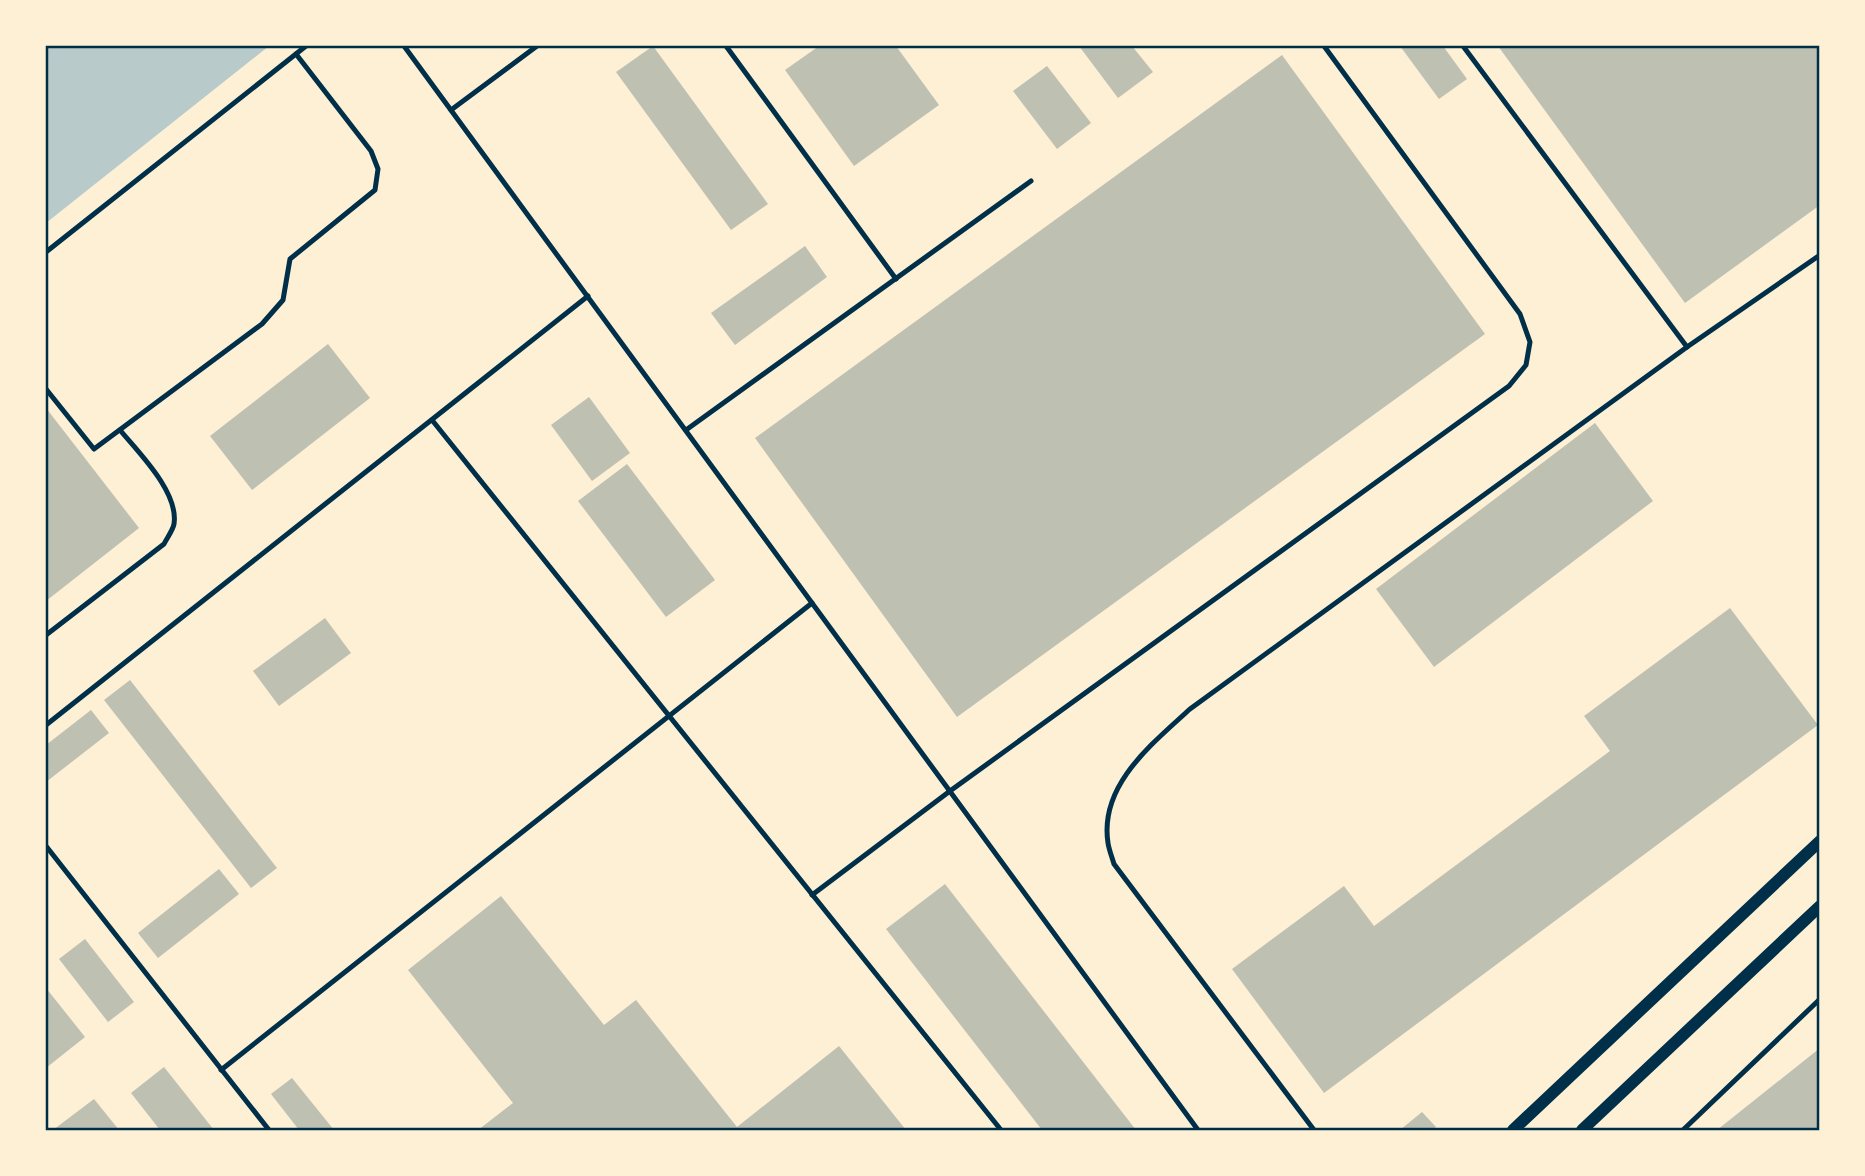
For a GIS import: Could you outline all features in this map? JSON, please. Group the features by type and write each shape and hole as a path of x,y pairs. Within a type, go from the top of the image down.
{"street":[{"path":"1513,1130 1819,841"},
{"path":"1582,1130 1819,906"}],"lane":[{"path":"46,252 306,46"},
{"path":"404,46 1198,1130"},
{"path":"452,110 537,46"},
{"path":"726,46 896,279"},
{"path":"812,895 1509,386 1527,365 1530,342 1520,314 1324,46"},
{"path":"1463,46 1687,347"},
{"path":"46,389 94,449 262,324 283,300 290,259 375,190 378,169 371,151 296,54"},
{"path":"686,430 1031,181"},
{"path":"1314,1130 1114,864 1108,843 1108,821 1111,802 1123,779 1190,709 1687,347 1819,255"},
{"path":"46,725 588,296"},
{"path":"432,420 1001,1130"},
{"path":"46,635 164,544 174,525 173,507 163,483 120,430"},
{"path":"222,1070 812,603"},
{"path":"46,846 269,1130"},
{"path":"1683,1130 1819,999"}],"shaded area":[{"path":"46,46 269,46 46,223"}],"building":[{"path":"653,46 768,204 731,230 616,72"},
{"path":"819,46 896,46 939,105 854,166 785,70"},
{"path":"1079,46 1132,46 1153,72 1118,98"},
{"path":"1400,46 1443,46 1467,79 1439,99"},
{"path":"1498,46 1820,46 1820,205 1685,303"},
{"path":"1282,55 1485,334 957,717 755,438"},
{"path":"1047,66 1091,123 1057,149 1013,91"},
{"path":"805,246 827,277 735,345 711,313"},
{"path":"328,344 370,398 252,490 210,436"},
{"path":"589,397 630,453 592,481 551,425"},
{"path":"46,408 139,528 46,601"},
{"path":"1595,423 1653,501 1434,667 1376,589"},
{"path":"627,464 715,580 666,617 578,501"},
{"path":"1730,608 1818,725 1324,1093 1232,969 1344,886 1374,926 1610,751 1584,716"},
{"path":"325,618 351,653 279,706 253,671"},
{"path":"130,680 277,868 251,888 104,700"},
{"path":"91,710 109,733 46,782 46,745"},
{"path":"219,869 239,894 158,958 138,933"},
{"path":"945,884 1136,1130 1042,1130 886,929"},
{"path":"501,896 604,1025 636,1000 737,1127 839,1046 906,1130 478,1130 513,1103 408,970"},
{"path":"85,939 134,1002 108,1022 59,959"},
{"path":"46,988 85,1037 46,1068"},
{"path":"1820,1048 1820,1130 1717,1130"},
{"path":"164,1067 214,1130 160,1130 131,1093"},
{"path":"292,1078 334,1130 299,1130 271,1094"},
{"path":"94,1099 119,1130 53,1130"},
{"path":"1422,1112 1436,1127 1432,1130 1400,1130"}]}
